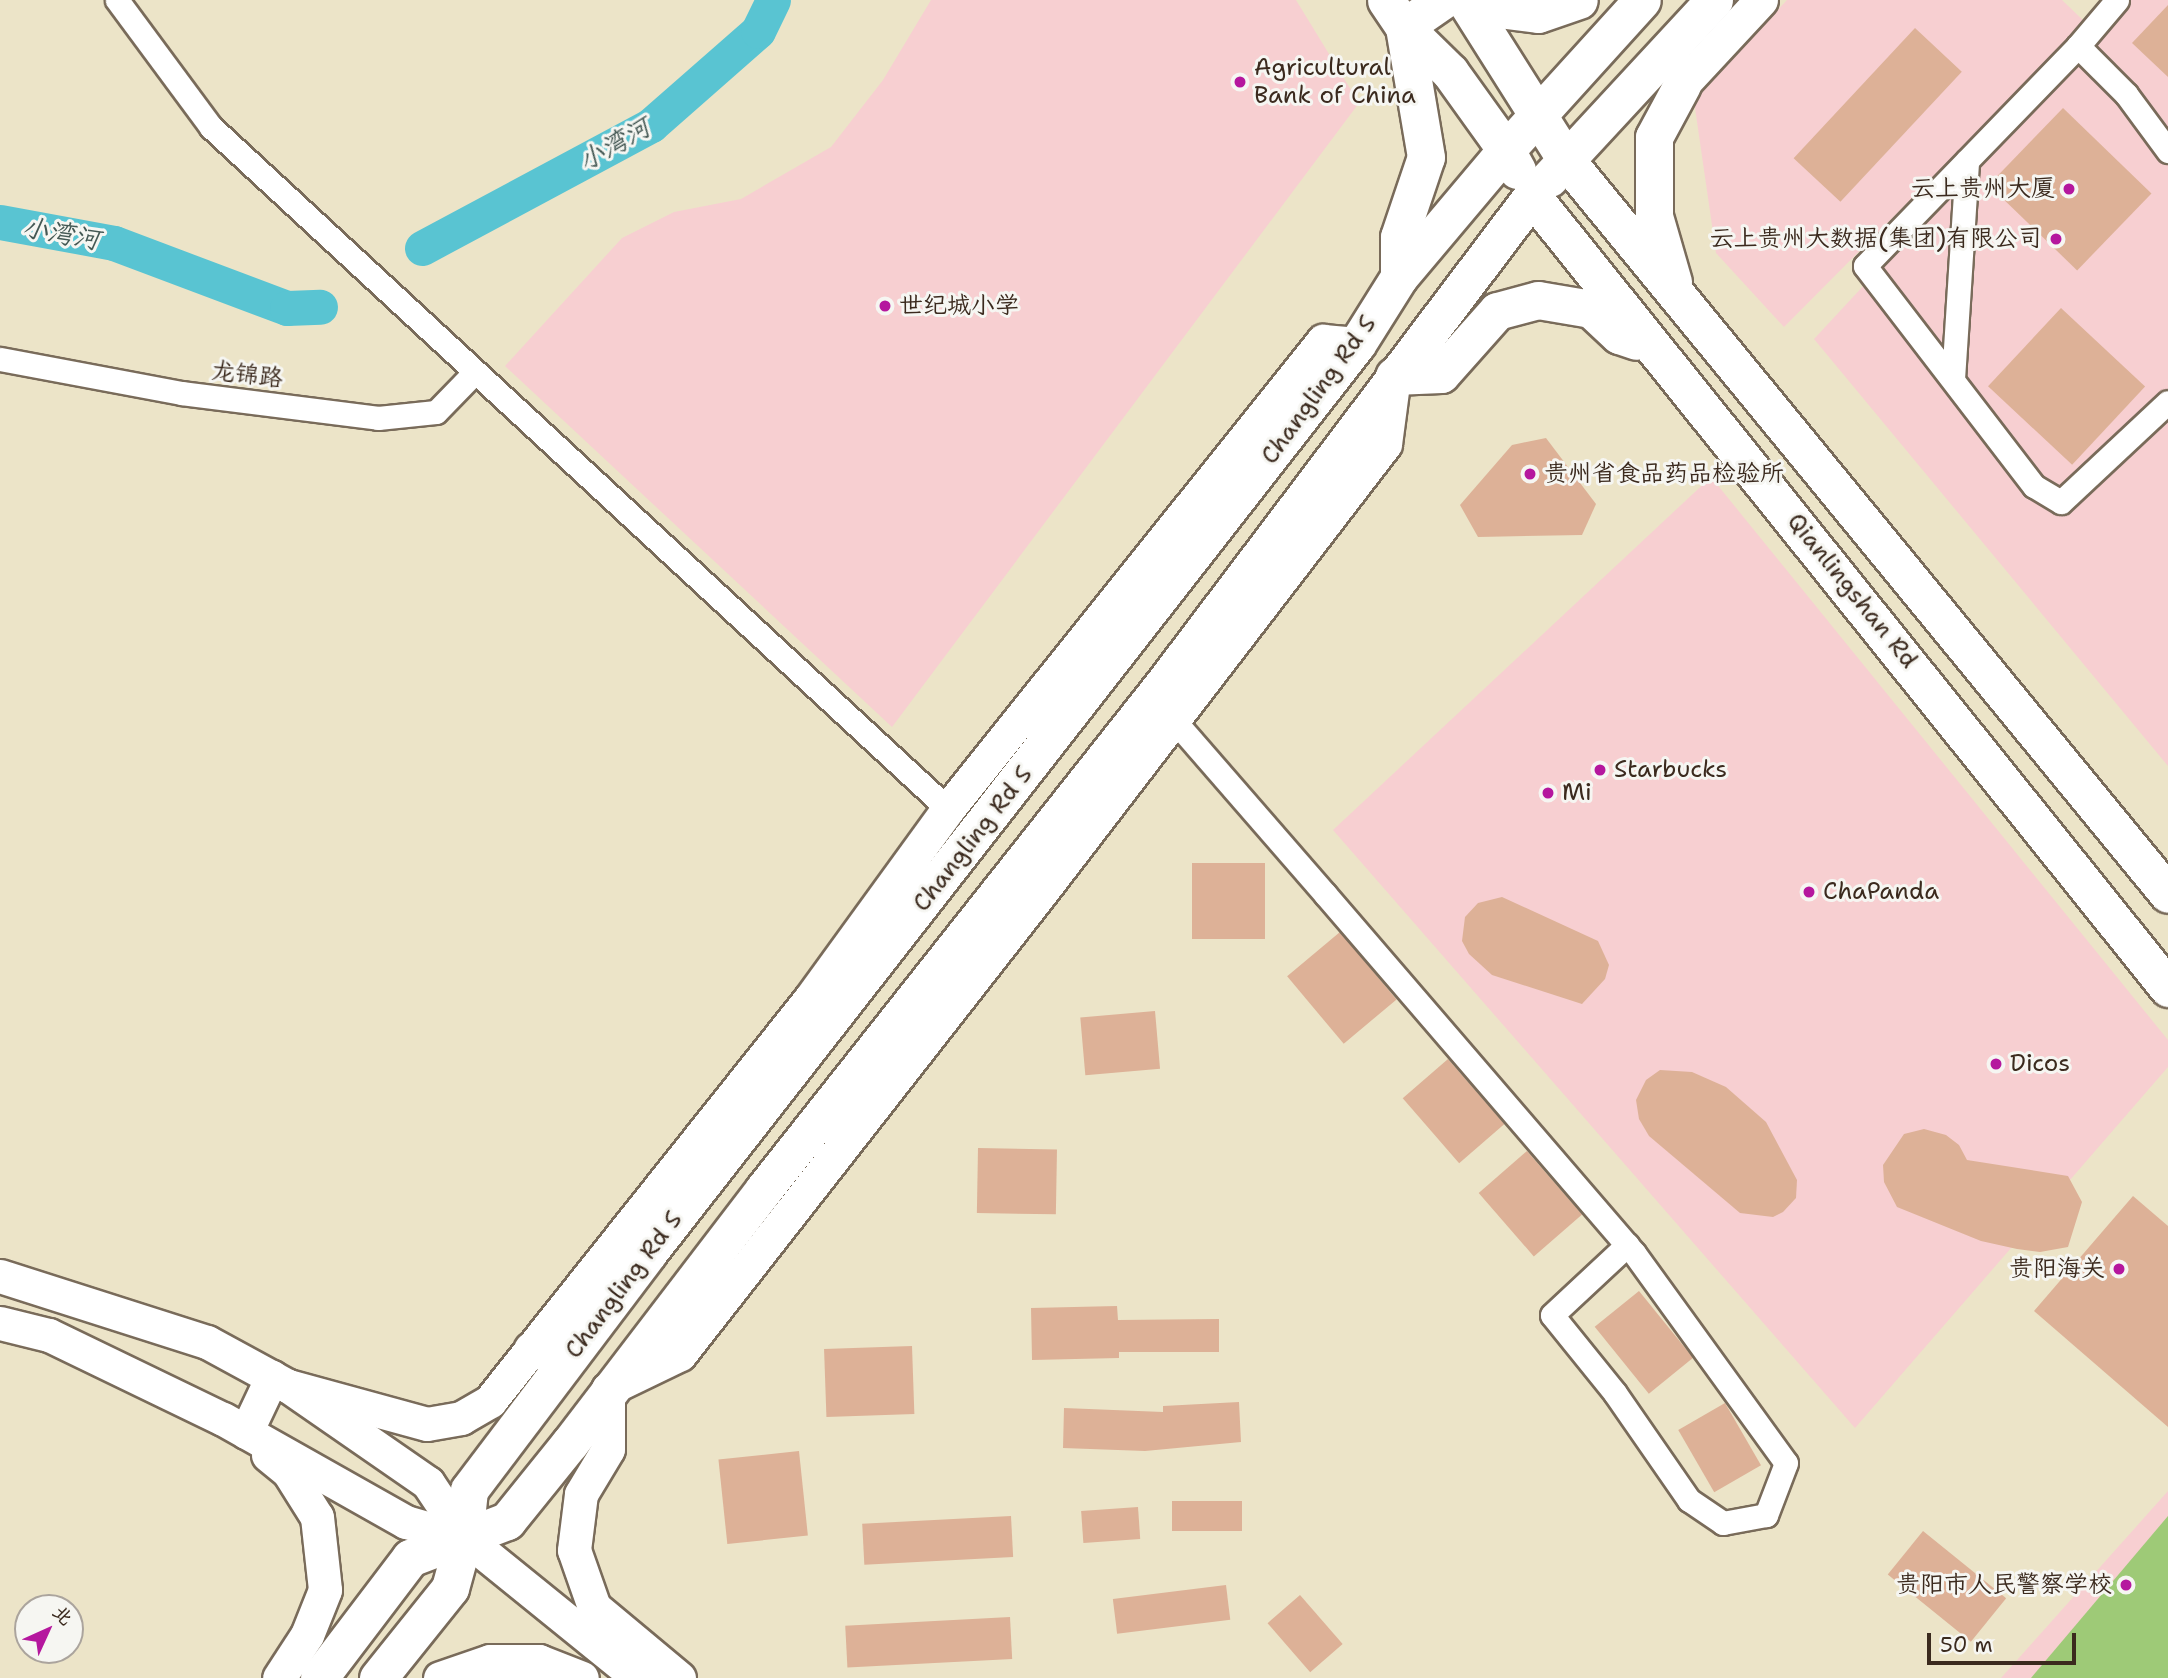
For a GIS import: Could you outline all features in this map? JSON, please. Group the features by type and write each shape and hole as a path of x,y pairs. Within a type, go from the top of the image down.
{"main road":[{"path":"1395,14 1443,0"},
{"path":"1465,0 1566,160 2168,894"},
{"path":"1486,0 1498,9 1538,14 1579,0"},
{"path":"1566,160 1714,0"},
{"path":"1685,307 1654,216 1654,137 1682,85 1761,0"},
{"path":"1540,115 1627,9 1669,48 1682,85"},
{"path":"1395,14 1450,72 1506,150"},
{"path":"1395,14 1426,157 1399,237 1399,277 1444,312"},
{"name":"Changling Rd S","path":"387,1667 450,1588 464,1537 469,1490 589,1331 1357,344 1399,277 1506,150 1540,115"},
{"name":"Qianlingshan Rd","path":"1506,150 1532,196 1660,351 2168,988"},
{"name":"Changling Rd S","path":"319,1678 410,1558 506,1521 570,1443 608,1389 1165,682 1532,196 1566,160"},
{"path":"594,1607 574,1550 581,1494 608,1448 608,1389 680,1354 1385,444 1394,376 1441,374 1497,311 1538,300 1591,309 1619,335 1660,351 1669,327 1685,307"},
{"path":"280,1381 427,1424 461,1418 490,1401 810,999 948,809 1323,341 1357,344"},
{"path":"0,1276 207,1342 280,1381 428,1483 464,1537 638,1678"},
{"path":"0,1323 49,1335 234,1426 406,1522 464,1537 594,1607 679,1678"},
{"path":"532,1350 549,1351 589,1331"},
{"path":"532,1350 530,1408 570,1443"},
{"path":"234,1426 280,1381"},
{"path":"234,1426 288,1471 317,1517 325,1590 307,1635 279,1678"},
{"path":"358,1626 387,1667"},
{"path":"440,1678 449,1671 490,1661 539,1661 582,1678"}],"street":[{"path":"117,0 211,127 473,374 738,611 948,809"},
{"path":"2117,0 2078,46 1865,266 2034,486 2061,502 2168,402"},
{"path":"2078,46 2126,94 2168,151"},
{"path":"1953,379 1968,160"},
{"name":"龙锦路","path":"0,359 181,393 378,418 436,412 473,374"},
{"path":"1172,718 1627,1245 1786,1463 1766,1515 1723,1523 1689,1500 1615,1393 1552,1315 1627,1245"}],"shaded area":[{"name":"世纪城小学","path":"931,0 1296,0 1359,103 892,727 505,366 622,238 674,212 741,199 831,147 883,80"},
{"path":"1787,0 2062,0 2086,23 1784,327 1716,253 1694,101"},
{"path":"2129,0 2168,0 2168,766 1814,339"},
{"path":"1711,477 2168,1040 2168,1067 1855,1428 1333,830"},
{"name":"贵阳市人民警察学校","path":"2168,1491 2168,1678 2001,1678"}],"green space":[{"name":"贵阳市人民警察学校","path":"2168,1516 2168,1678 2031,1678"}],"building":[{"path":"2168,5 2168,77 2132,43"},
{"path":"1915,28 1962,72 1840,202 1794,158"},
{"name":"云上贵州大厦","path":"2063,108 2151,193 2077,270 1989,185"},
{"path":"2061,308 2145,386 2072,465 1988,386"},
{"name":"贵州省食品药品检验所","path":"1546,438 1596,504 1582,535 1478,537 1460,505 1512,445"},
{"path":"1192,863 1265,863 1265,939 1192,939"},
{"path":"1502,897 1598,941 1609,965 1605,979 1582,1004 1492,975 1469,954 1462,941 1465,917 1478,903"},
{"path":"1340,932 1397,999 1344,1044 1287,976"},
{"path":"1155,1011 1160,1069 1085,1075 1080,1018"},
{"path":"1448,1059 1504,1124 1459,1163 1403,1098"},
{"path":"1660,1070 1692,1072 1726,1087 1766,1122 1797,1180 1796,1198 1783,1212 1773,1217 1740,1213 1649,1136 1639,1119 1636,1100 1646,1080"},
{"path":"1924,1129 1946,1135 1959,1145 1967,1160 2068,1176 2082,1202 2068,1247 2040,1252 1981,1241 1897,1207 1884,1182 1883,1165 1904,1134"},
{"path":"978,1148 1057,1149 1056,1214 977,1213"},
{"path":"1527,1151 1582,1214 1534,1256 1479,1193"},
{"name":"贵阳海关","path":"2133,1196 2168,1226 2168,1427 2034,1311"},
{"path":"1639,1291 1693,1358 1649,1394 1595,1327"},
{"path":"1117,1306 1118,1320 1219,1319 1219,1352 1119,1352 1119,1358 1032,1360 1031,1308"},
{"path":"912,1346 914,1414 826,1417 824,1349"},
{"path":"1239,1402 1241,1442 1145,1451 1063,1448 1064,1408 1163,1412 1163,1406"},
{"path":"1725,1403 1761,1465 1714,1492 1678,1430"},
{"path":"799,1451 808,1536 727,1544 718,1459"},
{"path":"1172,1501 1242,1501 1242,1531 1172,1531"},
{"path":"1138,1507 1140,1539 1083,1543 1081,1511"},
{"path":"1011,1516 1013,1557 864,1565 862,1524"},
{"path":"1923,1531 2006,1598 1971,1642 1888,1575"},
{"path":"1226,1585 1230,1620 1117,1634 1113,1599"},
{"path":"1300,1595 1343,1644 1310,1672 1268,1623"},
{"path":"1010,1617 1012,1659 847,1668 845,1626"}],"waterway":[{"name":"小湾河","path":"422,248 651,125 758,31 773,0"},
{"name":"小湾河","path":"0,222 114,243 287,308 320,307"}],"place":[{"name":"Agricultural Bank of China","path":"1240,82"},
{"name":"云上贵州大厦","path":"2069,189"},
{"name":"云上贵州大数据(集团)有限公司","path":"2056,239"},
{"name":"世纪城小学","path":"885,306"},
{"name":"贵州省食品药品检验所","path":"1530,474"},
{"name":"Starbucks","path":"1600,770"},
{"name":"Mi","path":"1548,793"},
{"name":"ChaPanda","path":"1809,892"},
{"name":"Dicos","path":"1996,1064"},
{"name":"贵阳海关","path":"2119,1269"},
{"name":"贵阳市人民警察学校","path":"2126,1585"}]}
